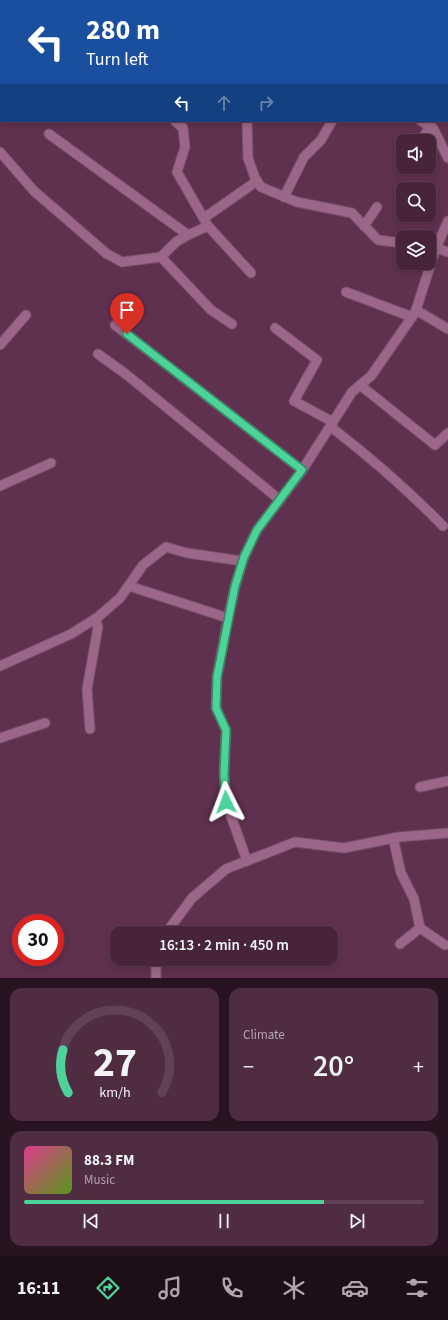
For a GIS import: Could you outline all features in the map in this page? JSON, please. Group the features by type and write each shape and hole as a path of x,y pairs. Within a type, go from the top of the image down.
{"street":[{"path":"178,122 183,128 185,147 177,172 206,222 251,273"},
{"path":"247,122 248,158 261,187 297,202 352,213 378,240 396,242"},
{"path":"284,197 304,157 321,140 331,122"},
{"path":"422,122 430,127 444,147 448,158"},
{"path":"426,134 430,127"},
{"path":"50,134 188,235"},
{"path":"0,152 12,168 34,191 107,254 122,262 161,257 176,242 206,222 257,181"},
{"path":"364,226 377,207"},
{"path":"436,242 448,221"},
{"path":"436,248 448,252"},
{"path":"161,257 211,310 232,324"},
{"path":"247,860 226,802 224,774 226,730 216,708 217,677 228,618 242,561 257,530 302,470 352,392 371,376 414,313 426,270"},
{"path":"346,292 414,313 448,329"},
{"path":"0,345 26,315"},
{"path":"115,325 302,470"},
{"path":"275,328 317,360 294,401 332,425 382,468 443,526"},
{"path":"98,354 127,375 280,500"},
{"path":"360,386 436,445 448,433"},
{"path":"0,486 51,463"},
{"path":"0,666 71,634 95,619 120,598 143,565 166,546 193,555 242,561"},
{"path":"129,586 228,618"},
{"path":"90,729 87,688 98,627 95,619"},
{"path":"0,738 45,723"},
{"path":"420,787 448,781"},
{"path":"171,926 192,898 226,868 295,842 344,848 393,838 448,833"},
{"path":"393,838 401,873 414,899 420,928 445,945"},
{"path":"400,944 420,928"},
{"path":"156,966 156,978"}],"route":[{"path":"127,334 174,369 302,470 257,530 244,557 235,586 217,677 216,708 226,730 224,774 226,802"}]}
